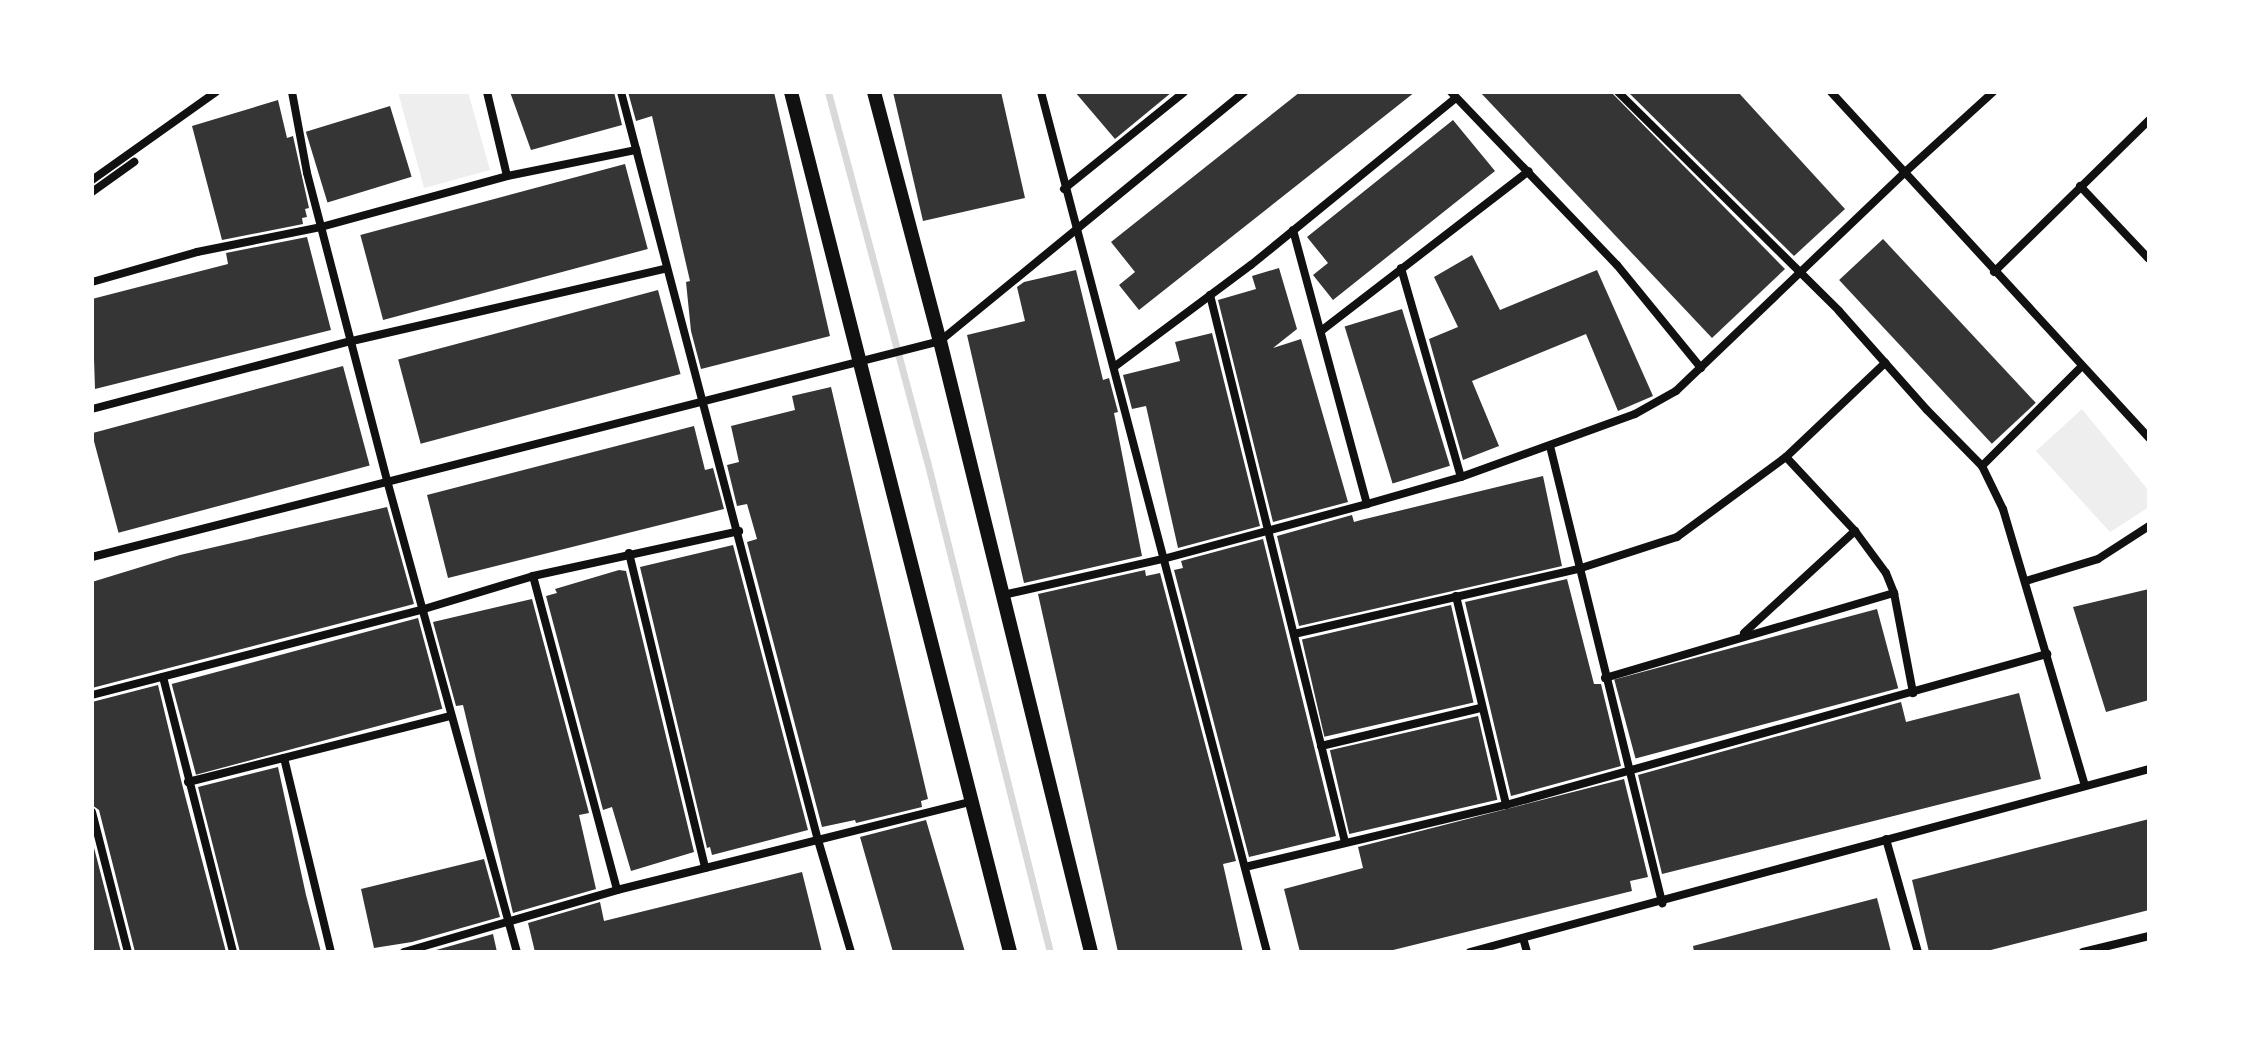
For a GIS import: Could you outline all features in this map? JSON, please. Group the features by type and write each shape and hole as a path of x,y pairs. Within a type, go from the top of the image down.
{"street":[{"path":"92,180 216,92"},
{"path":"292,92 321,227 388,484 517,952"},
{"path":"487,92 507,176"},
{"path":"621,92 818,840 851,952"},
{"path":"791,92 1010,952"},
{"path":"874,92 940,341 1091,952"},
{"path":"1041,92 1064,189 1114,367 1267,952"},
{"path":"1064,189 1184,92"},
{"path":"92,557 940,341 1244,92"},
{"path":"1618,92 1800,272 1982,466 2003,509 2085,785"},
{"path":"1831,92 1903,174 2149,438"},
{"path":"1003,595 1163,559 1367,504 1461,477 1635,414 1676,391 1993,92"},
{"path":"1114,367 1293,230 1453,95 1617,265 1701,368"},
{"path":"1994,272 2149,120"},
{"path":"92,282 197,252 321,227 507,176 636,150"},
{"path":"92,192 134,162"},
{"path":"1321,331 1529,171"},
{"path":"2080,186 2149,259"},
{"path":"1293,230 1367,504"},
{"path":"92,409 352,341 667,268"},
{"path":"1401,268 1461,477"},
{"path":"1210,295 1345,842"},
{"path":"1294,634 1578,569 1677,537 1786,457 1885,363"},
{"path":"1982,466 2081,367"},
{"path":"1550,446 1662,903"},
{"path":"1786,457 1875,555 1894,593 1913,693"},
{"path":"2026,581 2098,559 2149,526"},
{"path":"92,695 424,609 533,576 739,531"},
{"path":"1740,637 1855,531"},
{"path":"629,553 705,868"},
{"path":"533,576 617,890"},
{"path":"1605,678 1894,593"},
{"path":"1456,596 1506,805"},
{"path":"1245,867 1506,805 2047,654"},
{"path":"163,677 233,952"},
{"path":"1321,746 1481,708"},
{"path":"188,782 451,716"},
{"path":"284,758 331,952"},
{"path":"1470,952 1662,903 2149,769"},
{"path":"404,952 617,890 971,802"},
{"path":"92,812 128,952"},
{"path":"1886,839 1918,952"},
{"path":"2083,952 2149,936"},
{"path":"1523,938 1527,952"}],"shaded area":[{"path":"398,92 468,92 490,170 424,188"},
{"path":"2082,409 2149,491 2149,507 2110,532 2036,451"}],"building":[{"path":"510,92 614,92 622,125 531,150"},
{"path":"628,92 774,92 830,336 701,369 691,331 686,282 690,281 652,116 636,121"},
{"path":"893,92 1001,92 1025,198 923,221"},
{"path":"1075,92 1172,92 1115,139"},
{"path":"1300,92 1415,92 1139,310 1119,285 1135,272 1111,242"},
{"path":"1480,92 1611,92 1785,269 1712,338"},
{"path":"1628,92 1738,92 1845,209 1794,256"},
{"path":"278,100 287,138 293,136 309,208 305,209 307,217 302,218 303,224 222,240 192,126"},
{"path":"390,106 412,177 327,202 306,132"},
{"path":"1453,120 1495,171 1333,300 1313,275 1328,263 1307,237"},
{"path":"625,164 648,249 383,320 360,235"},
{"path":"307,237 331,330 95,389 92,299 228,264 226,253"},
{"path":"1883,239 2036,403 1992,444 1839,280"},
{"path":"1472,255 1500,310 1597,270 1653,396 1618,411 1586,334 1472,381 1499,446 1463,460 1429,339 1458,327 1434,277"},
{"path":"1279,268 1297,329 1273,348 1301,339 1348,502 1273,522 1218,300 1256,289 1252,276"},
{"path":"1076,270 1103,380 1109,378 1118,412 1114,413 1142,556 1024,583 967,335 1025,321 1017,287 1024,282"},
{"path":"658,290 681,374 421,444 398,360"},
{"path":"1402,309 1450,466 1393,483 1345,327"},
{"path":"1212,333 1260,526 1178,548 1146,406 1132,409 1123,375 1180,361 1175,342"},
{"path":"343,366 370,465 119,533 92,433"},
{"path":"831,387 928,799 921,801 922,807 856,823 855,820 822,827 747,542 757,539 747,504 737,506 727,465 739,462 731,426 795,410 792,396"},
{"path":"694,426 705,470 713,468 724,509 448,578 427,495"},
{"path":"1543,476 1562,566 1299,626 1277,536 1352,515 1354,522"},
{"path":"387,507 414,604 92,688 92,582 180,555"},
{"path":"1263,539 1336,836 1249,857 1174,570 1183,568 1181,561"},
{"path":"733,545 808,830 712,855 710,847 707,848 640,567"},
{"path":"619,570 626,571 694,852 631,871 612,807 603,810 546,596 557,593 555,589"},
{"path":"1145,570 1146,576 1160,573 1236,861 1223,864 1243,952 1118,952 1038,594"},
{"path":"1567,579 1594,684 1601,684 1621,766 1511,796 1465,602"},
{"path":"2149,589 2149,700 2106,712 2073,607"},
{"path":"532,599 589,813 579,815 596,889 513,913 463,705 456,706 433,622"},
{"path":"1451,605 1473,702 1324,737 1302,639"},
{"path":"1877,609 1898,688 1635,759 1614,679"},
{"path":"418,618 442,709 196,775 172,684"},
{"path":"158,685 226,952 135,952 99,810 92,805 92,702"},
{"path":"2019,693 2041,779 1662,874 1638,775 1901,702 1906,722"},
{"path":"1478,716 1497,800 1349,834 1330,750"},
{"path":"278,767 321,952 240,952 198,787"},
{"path":"1624,779 1648,877 1630,881 1632,891 1385,952 1300,952 1284,889 1363,868 1358,847"},
{"path":"2149,819 2149,910 1983,952 1929,952 1912,880"},
{"path":"926,820 965,952 893,952 860,837"},
{"path":"92,840 121,952 92,952"},
{"path":"484,859 500,917 412,942 374,948 361,889"},
{"path":"802,872 822,952 535,952 528,923 600,902 604,921"},
{"path":"1877,898 1891,952 1694,952 1693,946"},
{"path":"493,934 497,952 429,952"}],"waterway":[{"path":"828,92 927,461 1050,952"}]}
